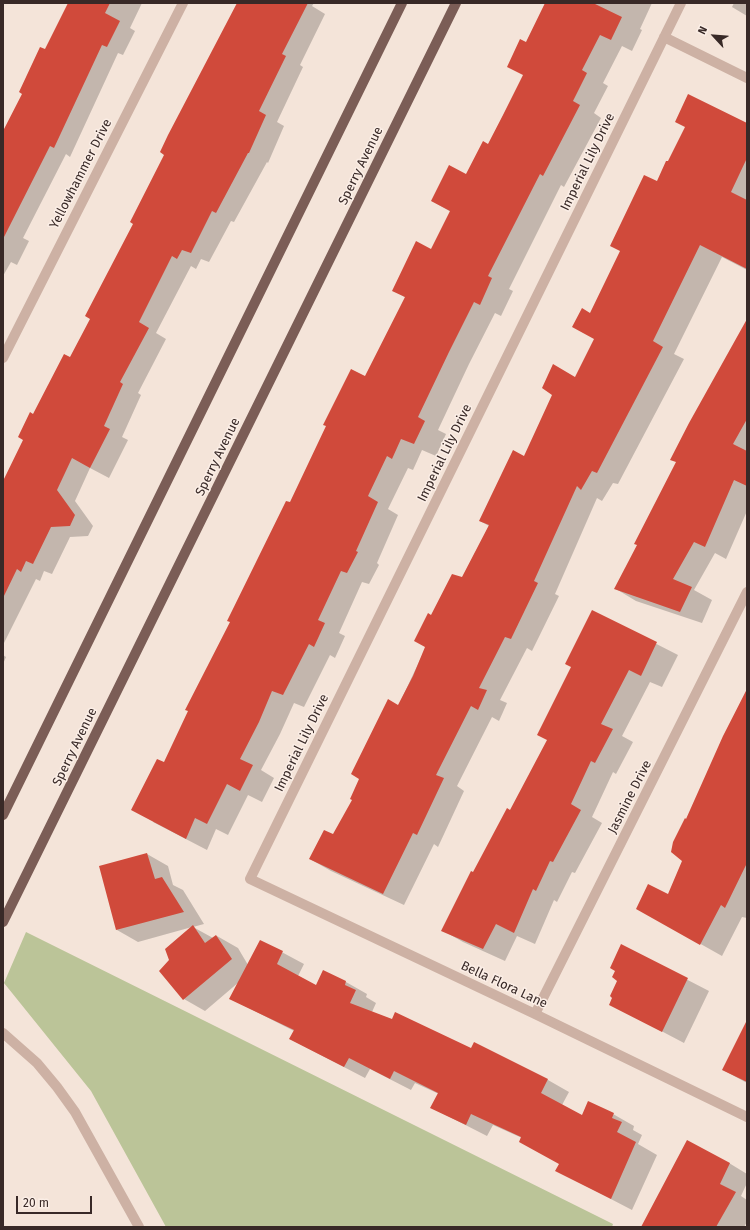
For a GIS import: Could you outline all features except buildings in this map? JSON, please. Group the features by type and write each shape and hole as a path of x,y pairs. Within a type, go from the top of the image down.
{"main road":[{"path":"3,815 402,3"},
{"name":"Sperry Avenue","path":"3,922 456,3"}],"street":[{"name":"Yellowhammer Drive","path":"3,358 183,3"},
{"name":"Imperial Lily Drive","path":"250,879 681,3"},
{"path":"664,37 747,78"},
{"name":"Jasmine Drive","path":"535,1014 747,592"},
{"name":"Bella Flora Lane","path":"250,879 535,1014 747,1117"},
{"path":"3,1033 37,1064 75,1112 139,1227"}],"green space":[{"path":"26,932 613,1224 612,1227 166,1227 91,1091 4,983"}]}
